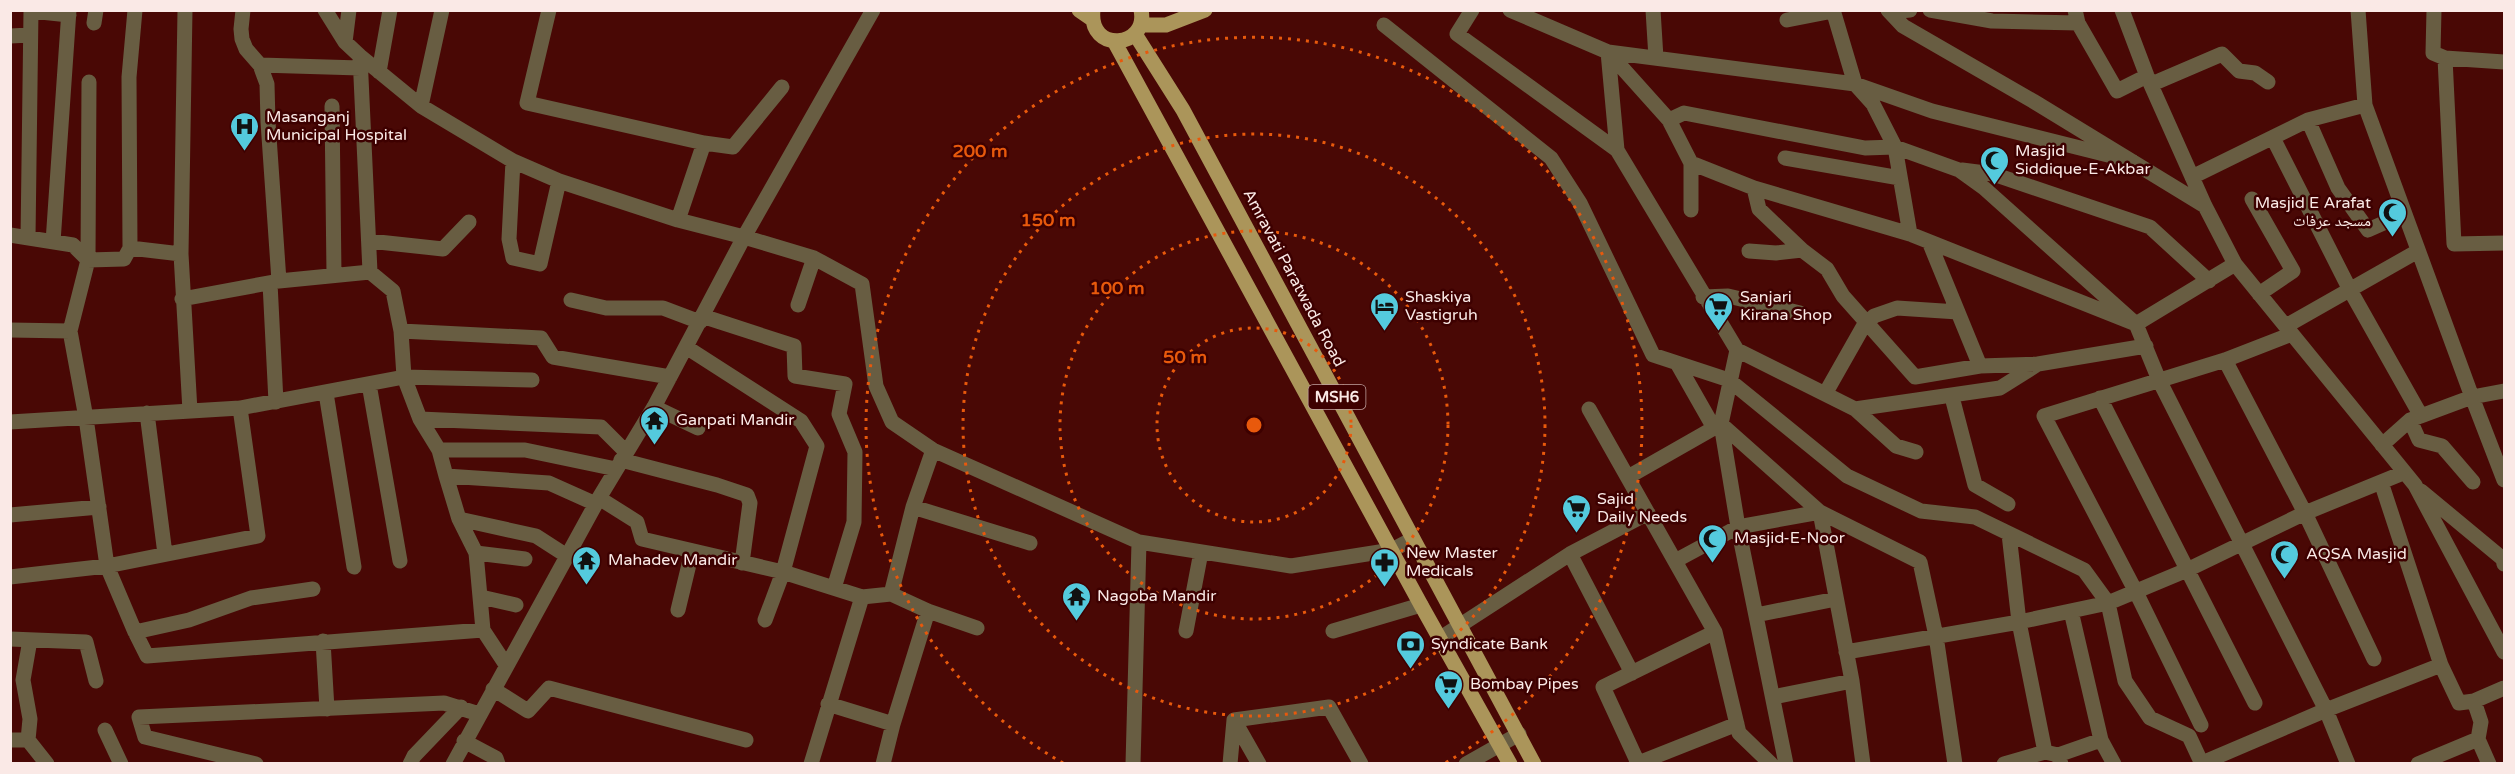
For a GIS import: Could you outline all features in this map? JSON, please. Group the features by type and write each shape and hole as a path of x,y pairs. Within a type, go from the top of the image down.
{"main road":[{"path":"1088,13 1096,30 1104,38 1114,41 1125,40 1139,23 1166,25 1205,10"},
{"name":"Amravati Paratwada Road","path":"1139,23 1183,110 1534,764"},
{"name":"MSH6","path":"1114,41 1439,639 1510,764"}],"street":[{"path":"10,235 73,246 88,260 124,259 130,248 129,77 135,10"},
{"path":"185,10 181,254 190,411"},
{"path":"243,10 242,39 246,48 260,65 267,84 275,282 276,402"},
{"path":"325,10 360,62 379,72 421,106 513,160 559,181 678,220 814,258 862,284 876,386 892,422 933,450 1139,542 1291,566 1392,550 1413,539"},
{"path":"345,42 349,10"},
{"path":"379,72 390,10"},
{"path":"421,106 442,10"},
{"path":"549,10 527,103 704,143 733,147 782,87"},
{"path":"453,764 567,556 654,407 744,237 873,10"},
{"path":"1472,10 1457,34 1617,150 1703,297 1737,350 1855,409 1896,446 1916,452"},
{"path":"1510,10 1608,52 1855,84 1932,111 2132,161"},
{"path":"1653,10 1656,58"},
{"path":"1889,11 1910,10"},
{"path":"1930,10 1992,21 2076,17 2117,91 2223,54 2239,71 2254,74 2268,81"},
{"path":"2122,10 2149,80 2192,177 2235,264 2403,473 2505,564"},
{"path":"2358,10 2366,105 2404,214 2505,480"},
{"path":"2434,10 2433,53 2445,58 2505,62"},
{"path":"28,238 31,11 69,13 53,242"},
{"path":"1787,20 1833,11 1855,84 1873,104 1895,147 1910,234"},
{"path":"1889,11 1903,26 2205,206"},
{"path":"1384,26 1551,158 1580,203 1653,355 1729,381 1847,476 1922,511 1975,518 2084,570 2108,603 2125,681 2150,718 2189,736 2202,763 2326,710 2441,665"},
{"path":"10,36 30,35"},
{"path":"1608,52 1617,150"},
{"path":"1608,52 1669,120 1691,163 1690,210"},
{"path":"2445,58 2454,244 2505,243"},
{"path":"260,65 360,62"},
{"path":"360,62 370,272"},
{"path":"89,82 88,260 70,331 86,418 107,566 147,656 483,630"},
{"path":"2192,177 2308,120 2366,105"},
{"path":"332,106 334,275"},
{"path":"1669,120 1684,113 1865,148 1895,147 1959,170 1994,174 2150,227 2209,281"},
{"path":"2308,120 2338,188 2368,230 2404,214"},
{"path":"2273,138 2415,418 2420,440 2442,446 2473,483"},
{"path":"678,220 704,143"},
{"path":"1785,158 1900,178"},
{"path":"513,160 509,239 513,258 540,264 559,181"},
{"path":"1691,163 1754,188 1910,234 1930,244 2136,324"},
{"path":"1959,170 1984,188 2136,324 2159,380 2326,710 2348,764"},
{"path":"1754,188 1759,209 1802,250 1827,269 1843,296 1915,377 1980,366 2038,364 2146,346"},
{"path":"2252,200 2293,271 2259,294"},
{"path":"369,241 443,249 469,222"},
{"path":"1930,244 1980,366"},
{"path":"130,248 181,254"},
{"path":"1749,251 1776,253 1802,250"},
{"path":"2201,725 2136,592 2044,416 2224,360 2289,330 2350,290 2418,251"},
{"path":"798,304 814,258"},
{"path":"2136,324 2235,264"},
{"path":"182,299 275,282 370,272 393,291 401,331 404,377 420,419 439,450 459,519 476,553 483,630 506,665"},
{"path":"1703,297 1728,296 1800,314"},
{"path":"571,300 606,308 663,308 794,346 795,376 845,384 839,414 855,452 854,522 834,588"},
{"path":"1825,394 1867,322 1874,316 1898,308 1958,312"},
{"path":"10,330 70,331"},
{"path":"401,331 541,338 553,357 670,377"},
{"path":"686,347 801,421 818,446 783,572 765,620"},
{"path":"1737,350 1717,426 1786,764"},
{"path":"2224,360 2305,513 2374,659"},
{"path":"1677,363 1717,426 1820,512 1920,562 1936,636 1955,764"},
{"path":"1855,409 1952,397 2000,388 2038,364"},
{"path":"10,423 240,408 404,377 532,380"},
{"path":"369,384 400,561"},
{"path":"2382,445 2415,418 2472,397 2505,391"},
{"path":"326,393 354,567"},
{"path":"1952,397 1975,485 2008,504"},
{"path":"2100,398 2255,703"},
{"path":"654,407 698,428"},
{"path":"10,577 107,566 258,536 240,408"},
{"path":"1589,409 1715,632 1739,733 1754,758 1771,764"},
{"path":"147,413 165,554"},
{"path":"420,419 601,427 621,461"},
{"path":"1628,477 1717,426"},
{"path":"439,450 525,450 621,461 747,495 750,503 742,563"},
{"path":"891,594 913,507 933,450"},
{"path":"1846,652 2019,622 2108,603 2187,570 2305,513 2403,473"},
{"path":"446,476 549,483 598,501 638,522 642,539 783,572 862,597 891,594 928,611 977,628"},
{"path":"2381,482 2441,665 2459,703 2474,701 2505,688"},
{"path":"2415,485 2505,652"},
{"path":"10,514 99,507"},
{"path":"913,507 1030,543"},
{"path":"1675,561 1738,526 1820,512"},
{"path":"1820,512 1852,681 1863,764"},
{"path":"1439,639 1570,554 1648,513"},
{"path":"459,519 536,536 567,556"},
{"path":"2009,534 2019,622 2055,757"},
{"path":"1133,764 1139,542"},
{"path":"678,610 692,552"},
{"path":"1186,631 1201,552"},
{"path":"476,553 525,559"},
{"path":"1570,554 1632,673"},
{"path":"135,632 189,620 251,598 313,589"},
{"path":"481,597 516,605"},
{"path":"811,764 862,597"},
{"path":"1756,615 1836,599"},
{"path":"1334,631 1421,605"},
{"path":"883,764 928,611"},
{"path":"2072,611 2101,740 2114,764"},
{"path":"1715,632 1603,687 1637,763 1737,724"},
{"path":"10,639 86,642 96,681"},
{"path":"30,640 23,680 30,719 28,740 47,764"},
{"path":"323,641 327,709"},
{"path":"1773,696 1852,681"},
{"path":"493,689 528,711 549,688 746,740"},
{"path":"2474,701 2481,722 2478,739 2489,764"},
{"path":"256,764 145,737 138,717 444,703 479,714"},
{"path":"828,704 893,724"},
{"path":"410,764 414,756 461,707"},
{"path":"1234,720 1329,707 1361,764"},
{"path":"1230,764 1234,720"},
{"path":"1234,720 1259,764"},
{"path":"105,730 121,764"},
{"path":"1466,764 1519,734"},
{"path":"2418,764 2478,739"},
{"path":"10,740 28,740"},
{"path":"2004,764 2055,757 2101,740"},
{"path":"464,741 496,758 498,764"}],"place":[{"name":"Masanganj Municipal Hospital","path":"245,152"},
{"name":"Masjid Siddique-E-Akbar","path":"1994,186"},
{"name":"Masjid E Arafat مسجد عرفات","path":"2392,238"},
{"name":"Shaskiya Vastigruh","path":"1384,332"},
{"name":"Sanjari Kirana Shop","path":"1719,332"},
{"name":"Ganpati Mandir","path":"655,446"},
{"name":"Sajid Daily Needs","path":"1576,534"},
{"name":"Masjid-E-Noor","path":"1713,564"},
{"name":"AQSA Masjid","path":"2285,580"},
{"name":"Mahadev Mandir","path":"587,586"},
{"name":"New Master Medicals","path":"1385,588"},
{"name":"Nagoba Mandir","path":"1076,622"},
{"name":"Syndicate Bank","path":"1410,670"},
{"name":"Bombay Pipes","path":"1449,710"}]}
